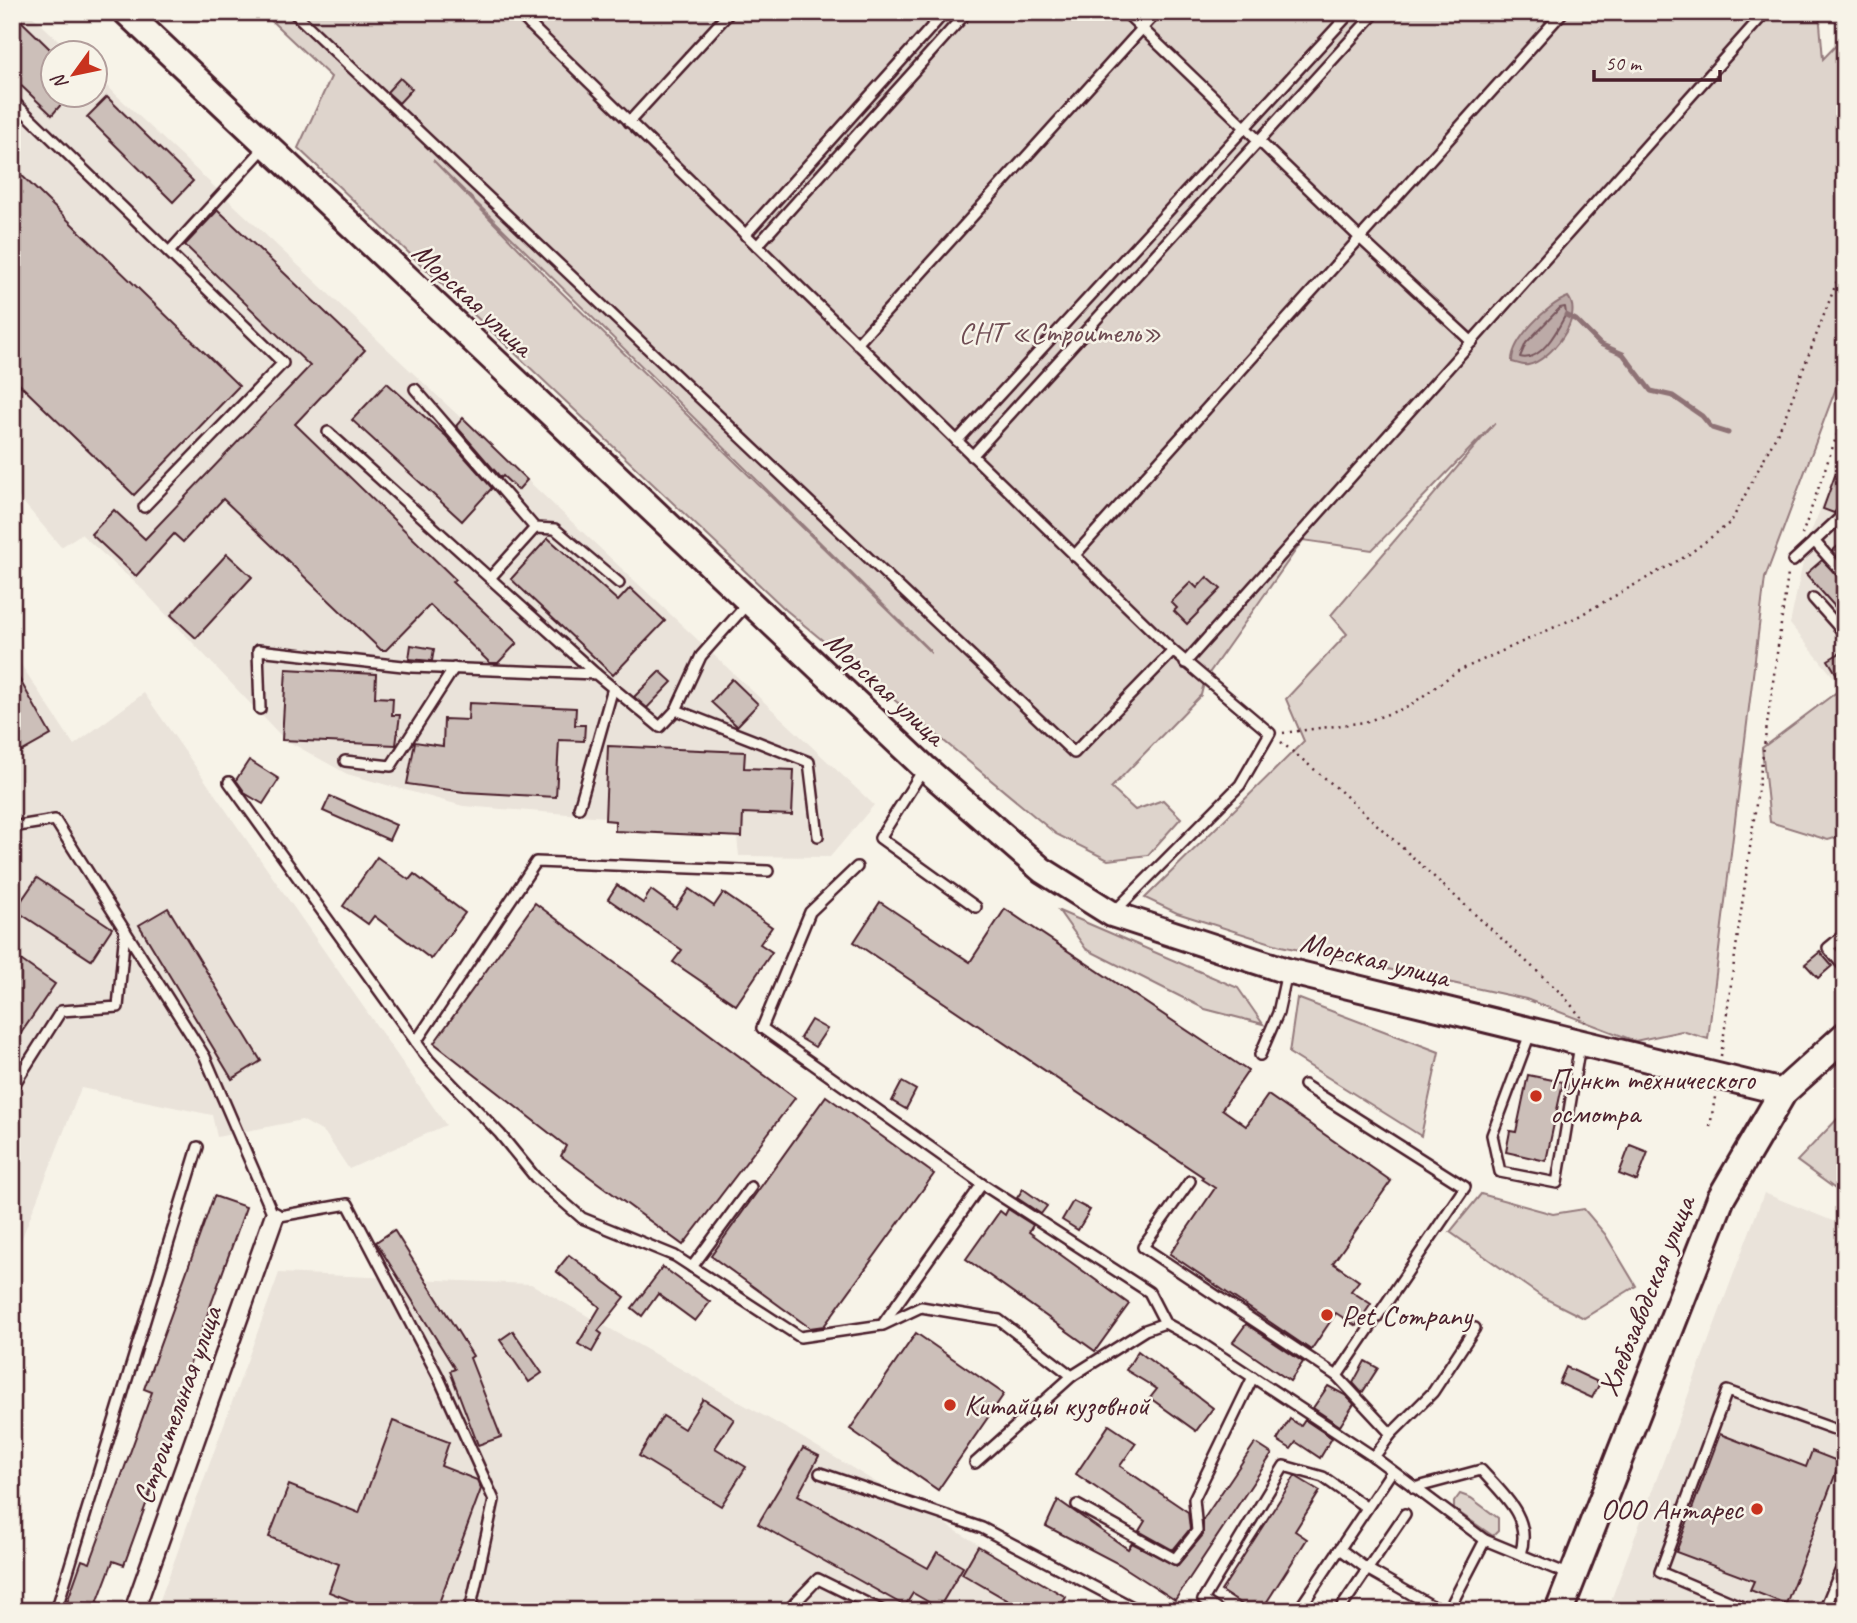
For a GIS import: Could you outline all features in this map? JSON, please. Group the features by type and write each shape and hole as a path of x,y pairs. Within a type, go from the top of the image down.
{"main road":[{"name":"Хлебозаводская улица","path":"1559,1611 1721,1198 1783,1092 1845,1036"}],"street":[{"name":"Морская улица","path":"126,12 748,603 924,767 1041,870 1112,914 1287,971 1783,1092"},
{"name":"Строительная улица","path":"134,1611 274,1217"}],"lane":[{"path":"293,12 1074,753 1173,651"},
{"path":"517,12 1185,663 1270,733 1240,785 1112,914"},
{"path":"530,25 542,12"},
{"path":"629,122 730,12"},
{"path":"745,235 945,12"},
{"path":"757,246 967,12"},
{"path":"1125,12 1472,342"},
{"path":"857,344 1157,12"},
{"path":"957,441 1351,12"},
{"path":"972,456 1376,12"},
{"path":"1074,556 1563,12"},
{"path":"1185,663 1763,15 1760,12"},
{"path":"12,100 283,363 144,507"},
{"path":"169,252 266,146"},
{"path":"415,389 535,528 555,529 620,583"},
{"path":"328,432 596,674 660,727 676,710 701,656 748,603"},
{"path":"1793,561 1844,512"},
{"path":"490,578 535,528"},
{"path":"1814,541 1845,576"},
{"path":"1813,597 1845,634"},
{"path":"260,709 258,650 454,668 596,674"},
{"path":"345,761 391,766 454,668"},
{"path":"579,808 613,688"},
{"path":"676,710 809,762 818,836"},
{"path":"924,767 880,838 976,907"},
{"path":"229,782 416,1042 535,1177 582,1218 675,1256 800,1337 882,1325 921,1307 999,1320 1072,1376"},
{"path":"12,827 55,821 205,1057 274,1217 348,1204 438,1376 494,1500 470,1611"},
{"path":"416,1042 536,862 768,871"},
{"path":"857,867 810,912 762,1028 982,1184 1149,1292 1165,1323 1374,1457 1485,1540 1571,1576"},
{"path":"12,1088 61,1011 118,1007 125,930"},
{"path":"1845,934 1828,948 1845,968"},
{"path":"1260,1055 1279,1013 1287,971"},
{"path":"1532,1030 1492,1135 1500,1171 1557,1184 1581,1041"},
{"path":"1304,1085 1465,1187 1337,1376"},
{"path":"56,1611 198,1147"},
{"path":"1190,1181 1143,1247 1337,1376 1391,1434"},
{"path":"882,1325 982,1184"},
{"path":"692,1267 751,1187"},
{"path":"975,1463 1072,1376 1145,1330 1165,1323"},
{"path":"1374,1457 1391,1434 1433,1392 1475,1328"},
{"path":"1077,1505 1175,1559 1197,1531 1194,1499 1253,1377"},
{"path":"1752,1611 1660,1572 1727,1391 1845,1433"},
{"path":"1219,1611 1203,1600 1284,1466 1323,1477 1367,1508"},
{"path":"1414,1488 1481,1470 1515,1507 1525,1540 1520,1554"},
{"path":"1298,1611 1392,1471"},
{"path":"820,1474 982,1528 1140,1611"},
{"path":"1339,1611 1405,1514"},
{"path":"1448,1611 1485,1540"},
{"path":"1340,1549 1367,1569 1441,1611"},
{"path":"1824,1611 1845,1559"},
{"path":"787,1611 818,1579 883,1611"}],"path":[{"path":"1270,733 1366,722 1408,707 1456,672 1577,617 1688,555 1731,522 1783,422 1845,260"},
{"path":"1710,1126 1772,698 1785,584 1845,412"},
{"path":"1270,733 1337,788 1563,995 1605,1047"}],"shaded area":[{"path":"12,12 28,12 56,38 38,38 38,108 108,108 108,87 874,805 830,857 739,856 736,827 463,806 347,774 284,739 141,588 81,534 61,547 12,489"},
{"path":"1845,450 1845,691 1790,624 1808,539"},
{"path":"12,651 74,745 144,693 446,1125 349,1169 325,1133 302,1120 217,1137 212,1115 81,1088 12,1263"},
{"path":"1764,1193 1845,1226 1845,1611 1607,1611"},
{"path":"279,1273 531,1284 796,1434 1089,1611 156,1611"}],"green space":[{"name":"СНТ «Строитель»","path":"262,12 1819,12 1823,59 1845,36 1845,364 1765,578 1708,1039 1682,1031 1635,1041 1526,999 1281,946 1177,913 1145,898 1304,741 1286,699 1347,634 1331,615 1495,423 1372,550 1303,540 1205,679 1201,695 1111,788 1135,810 1163,800 1181,818 1148,855 1108,860 1056,834 786,610 298,148 331,77","holes":["433,160 930,651 555,286"]},
{"path":"1842,688 1845,691 1845,835 1828,840 1770,822 1762,748"},
{"path":"1059,911 1238,988 1263,1024 1205,1009 1086,949"},
{"path":"1297,998 1439,1052 1421,1136 1289,1053"},
{"path":"1845,1111 1845,1196 1797,1161"},
{"path":"1481,1194 1553,1214 1584,1209 1605,1234 1636,1286 1584,1318 1542,1297 1450,1232"},
{"path":"1460,1494 1471,1498 1498,1518 1498,1531 1493,1536 1454,1509 1454,1502"}],"water":[{"path":"1568,297 1572,316 1563,337 1555,347 1537,362 1522,365 1512,362 1513,353 1532,324 1551,307"}],"building":[{"path":"12,12 39,38 38,102 12,77"},
{"path":"400,78 412,89 399,103 387,92"},
{"path":"108,98 193,181 173,202 87,117 96,108 108,108"},
{"path":"45,108 58,108 52,115"},
{"path":"12,166 239,386 134,495 12,377"},
{"path":"218,210 365,350 295,424 455,579 452,582 517,643 498,663 490,663 430,605 386,650 381,650 223,499 183,542 174,534 136,576 91,534 114,510 145,539 310,366 185,245"},
{"path":"387,383 446,436 492,488 462,521 352,420"},
{"path":"463,418 527,480 518,490 503,476 501,478 456,426"},
{"path":"1843,453 1845,500 1834,513 1823,509"},
{"path":"548,538 618,601 630,588 665,621 613,675 511,579"},
{"path":"1845,540 1845,565 1832,551"},
{"path":"227,554 252,577 196,638 171,615"},
{"path":"1822,560 1845,583 1845,618 1806,574"},
{"path":"1207,577 1221,589 1187,624 1174,611 1177,608 1171,602 1191,582 1197,588"},
{"path":"411,645 434,649 432,661 409,659"},
{"path":"1845,650 1845,688 1828,660"},
{"path":"12,666 51,735 12,757"},
{"path":"286,669 376,674 375,697 393,698 392,715 400,715 396,745 282,740"},
{"path":"660,671 672,682 647,708 634,697"},
{"path":"732,679 758,704 737,726 711,702"},
{"path":"469,703 576,708 575,725 585,725 584,741 559,740 556,797 464,792 407,784 415,742 443,746 444,719 468,720"},
{"path":"608,746 745,752 744,768 794,770 792,815 743,813 742,837 615,831 615,821 605,820"},
{"path":"249,760 279,779 263,804 246,794 236,780"},
{"path":"330,796 396,825 389,840 323,811"},
{"path":"377,857 409,880 414,874 465,913 431,959 374,916 368,924 343,906"},
{"path":"37,878 112,928 91,960 15,910"},
{"path":"617,885 643,903 651,890 676,908 689,889 714,906 723,893 772,927 760,944 772,952 736,1005 673,962 682,950 608,899"},
{"path":"880,902 970,962 1005,909 1248,1071 1222,1109 1246,1126 1268,1095 1391,1181 1333,1263 1359,1281 1351,1291 1371,1304 1356,1326 1336,1313 1311,1350 1170,1254 1215,1188 1201,1179 1203,1177 854,942"},
{"path":"535,903 795,1098 683,1245 561,1156 566,1146 434,1043"},
{"path":"168,908 261,1061 232,1079 139,925"},
{"path":"1820,952 1832,966 1818,978 1805,964"},
{"path":"12,954 55,984 12,1046"},
{"path":"811,1020 827,1029 815,1047 800,1038"},
{"path":"1528,1075 1563,1082 1546,1161 1506,1152 1510,1131 1516,1132"},
{"path":"902,1082 916,1090 906,1109 892,1101"},
{"path":"826,1096 934,1174 824,1326 810,1328 711,1256"},
{"path":"1630,1145 1648,1152 1637,1181 1619,1174"},
{"path":"1023,1189 1047,1206 1041,1214 1017,1198"},
{"path":"214,1196 246,1207 176,1402 182,1405 124,1565 113,1561 94,1611 64,1611 82,1560 90,1563 152,1392 144,1389"},
{"path":"1073,1201 1090,1210 1078,1230 1062,1220"},
{"path":"1008,1209 1033,1225 1029,1232 1129,1304 1095,1351 966,1259 1000,1211 1005,1215"},
{"path":"394,1230 473,1356 470,1358 501,1437 478,1445 450,1371 455,1369 376,1242"},
{"path":"569,1255 625,1297 598,1331 602,1334 592,1352 578,1344 600,1307 556,1271"},
{"path":"663,1267 710,1302 695,1321 658,1294 642,1316 632,1308"},
{"path":"1246,1324 1303,1362 1290,1381 1233,1342"},
{"path":"513,1331 542,1373 529,1382 500,1340"},
{"path":"916,1333 1004,1394 938,1490 850,1429"},
{"path":"1138,1351 1213,1408 1196,1431 1150,1398 1157,1389 1126,1370"},
{"path":"1365,1361 1378,1368 1362,1393 1353,1383"},
{"path":"1566,1367 1600,1383 1592,1398 1559,1383"},
{"path":"1328,1386 1345,1395 1354,1404 1340,1426 1313,1408"},
{"path":"703,1399 734,1419 715,1448 746,1467 721,1506 639,1456 663,1416 684,1429"},
{"path":"1290,1419 1301,1426 1305,1420 1332,1438 1320,1458 1296,1442 1291,1449 1277,1440"},
{"path":"393,1421 449,1442 441,1466 477,1480 481,1489 436,1611 377,1611 329,1592 339,1564 269,1537 289,1485 359,1513"},
{"path":"1109,1425 1136,1443 1120,1466 1188,1512 1190,1529 1173,1550 1139,1531 1145,1521 1076,1474"},
{"name":"ООО Антарес","path":"1720,1434 1806,1467 1812,1451 1840,1462 1786,1604 1750,1590 1754,1581 1676,1552"},
{"path":"1255,1443 1272,1454 1175,1600 1119,1564 1046,1526 1058,1500 1128,1549 1132,1543 1177,1566 1203,1535 1203,1520"},
{"path":"803,1448 819,1456 798,1495 928,1568 937,1552 963,1567 939,1608 913,1593 905,1606 758,1524"},
{"path":"1295,1476 1320,1491 1295,1531 1307,1539 1261,1611 1252,1611 1221,1591"},
{"path":"978,1546 1066,1597 1058,1611 1026,1611 962,1574"}],"waterway":[{"path":"1566,315 1576,320 1600,344 1623,354 1651,391 1673,396 1702,416 1712,428 1728,433"}],"place":[{"name":"Пункт технического осмотра","path":"1536,1096"},
{"name":"Pet Company","path":"1327,1315"},
{"name":"Китайцы кузовной","path":"950,1405"},
{"name":"ООО Антарес","path":"1757,1509"}]}
